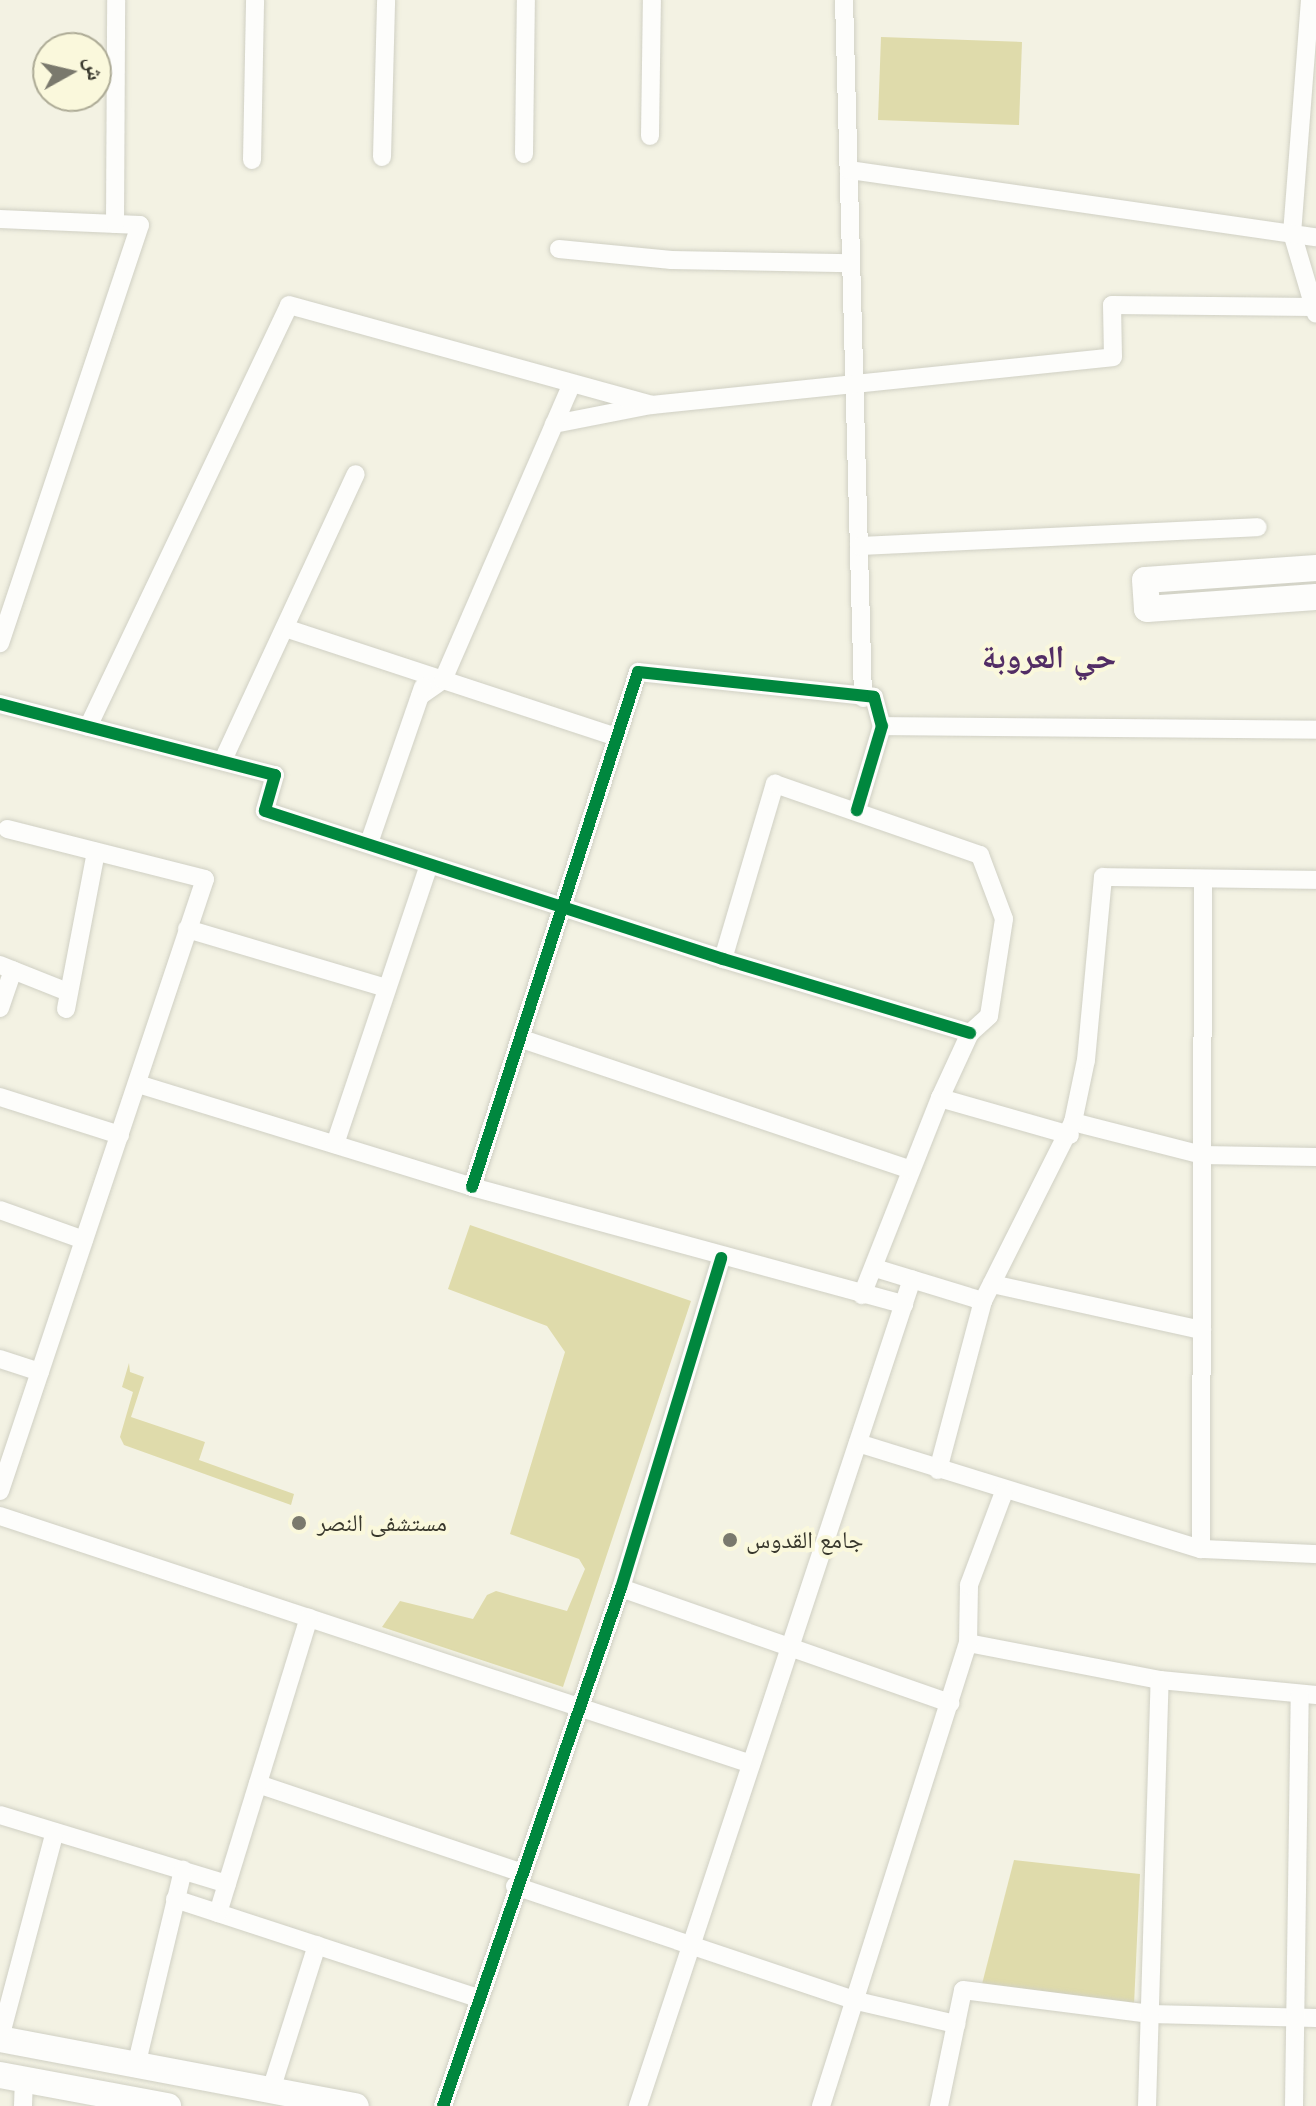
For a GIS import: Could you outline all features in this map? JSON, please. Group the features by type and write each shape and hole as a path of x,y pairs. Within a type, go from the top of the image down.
{"main road":[{"path":"1316,568 1145,580 1147,609 1316,597"},
{"path":"0,2039 356,2106"},
{"path":"129,2099 136,2066"},
{"path":"12,2077 168,2106"}],"street":[{"path":"115,224 116,0"},
{"path":"252,160 255,0"},
{"path":"382,157 386,0"},
{"path":"524,154 526,0"},
{"path":"650,136 652,0"},
{"path":"844,0 863,698"},
{"path":"554,424 651,405 1113,357 1112,305 1315,310 1292,233 1310,0"},
{"path":"849,170 1316,237"},
{"path":"0,219 140,225 0,643"},
{"path":"559,249 671,260 851,263"},
{"path":"88,727 289,305 651,405"},
{"path":"369,843 420,696 435,677 572,384"},
{"path":"223,760 356,474"},
{"path":"859,546 1258,527"},
{"path":"285,628 617,737"},
{"path":"472,1187 638,672 874,697 882,726 857,810"},
{"path":"0,704 275,775 265,811 723,959 970,1033"},
{"path":"882,726 1316,730"},
{"path":"723,959 775,784 980,855 1004,919 989,1016 970,1033 940,1098 862,1295"},
{"path":"0,1491 205,879 7,829"},
{"path":"0,1008 7,968 67,1000 96,852"},
{"path":"335,1144 429,864"},
{"path":"938,1470 988,1292 1072,1128 1086,1060 1103,877 1316,880"},
{"path":"1201,1549 1203,880"},
{"path":"187,929 386,988"},
{"path":"522,1039 911,1170"},
{"path":"138,1084 472,1187 721,1258 904,1304"},
{"path":"0,1097 120,1135"},
{"path":"940,1098 1202,1155 1316,1157"},
{"path":"0,1210 84,1240"},
{"path":"443,2106 517,1879 621,1588 721,1258"},
{"path":"875,1268 912,1279 1202,1330"},
{"path":"638,2106 912,1279"},
{"path":"0,1359 40,1372"},
{"path":"858,1443 1004,1492 1201,1549 1316,1554"},
{"path":"821,2106 857,2001 968,1643 969,1585 1004,1492"},
{"path":"2,1523 309,1618 751,1764"},
{"path":"621,1588 950,1703"},
{"path":"218,1913 309,1618"},
{"path":"968,1643 1160,1680 1308,1696 1294,2018 1294,2106"},
{"path":"1147,2106 1160,1680"},
{"path":"258,1784 857,2001 956,2024"},
{"path":"0,1815 227,1884"},
{"path":"0,2039 55,1832"},
{"path":"136,2066 183,1870"},
{"path":"175,1899 478,1998"},
{"path":"271,2090 317,1945"},
{"path":"939,2106 963,1990 1150,2014 1316,2018"},
{"path":"12,2077 23,2106"}],"shaded area":[{"path":"881,37 1022,42 1019,125 878,120"},
{"path":"470,1225 691,1301 563,1687 382,1627 400,1601 473,1619 487,1595 496,1591 567,1611 585,1569 579,1559 510,1534 565,1352 547,1326 448,1289"},
{"path":"129,1363 130,1372 144,1377 131,1417 205,1442 199,1460 294,1494 291,1505 124,1445 120,1437 133,1392 122,1387"},
{"path":"1014,1860 1140,1874 1134,2005 982,1984"}],"cycle path":[{"path":"472,1187 638,672 874,697 882,726 857,810"},
{"path":"0,704 275,775 265,811 723,959 970,1033"},
{"path":"443,2106 621,1588 721,1258"}],"place":[{"name":"مستشفى النصر","path":"299,1523"},
{"name":"جامع القدوس","path":"730,1540"}],"district":[{"name":"حي العروبة","path":"1049,657"}]}
